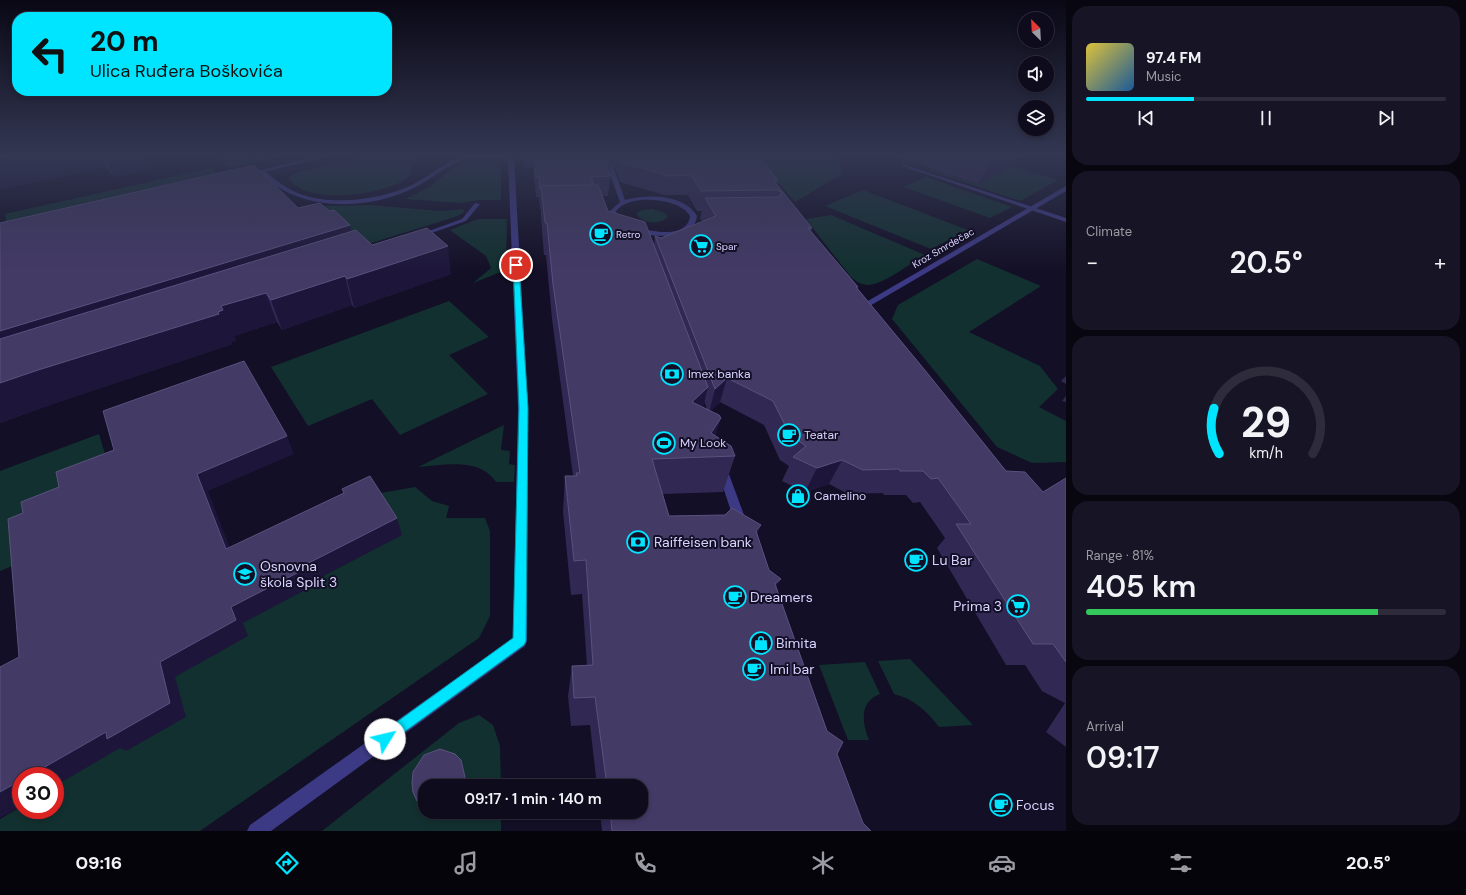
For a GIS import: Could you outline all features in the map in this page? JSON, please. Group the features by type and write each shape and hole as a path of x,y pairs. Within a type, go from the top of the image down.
{"street":[{"path":"297,194 302,196 341,202 364,200 397,194"},
{"path":"256,831 520,641 523,408 513,194"},
{"path":"620,194 623,202"},
{"path":"990,194 1066,220"},
{"name":"Kroz Smrdečac","path":"865,305 1056,194"},
{"path":"660,198 683,206 690,211 693,215 693,223 687,228 677,232 665,234 637,232 621,225 613,216 613,211 616,206 623,202 634,199 660,198"},
{"path":"410,238 464,220 477,204"},
{"path":"605,211 613,211"},
{"path":"693,215 700,215"},
{"path":"637,232 642,246"},
{"path":"719,460 745,535"}],"green space":[{"path":"96,194 126,194 6,221 5,214"},
{"path":"319,194 359,194 341,195"},
{"path":"416,194 501,194 501,200 480,200 460,203 405,199"},
{"path":"788,194 809,194 795,202"},
{"path":"854,194 873,194 968,230 931,249 825,206"},
{"path":"922,194 974,194 1012,207 990,218"},
{"path":"999,194 1033,194 1020,201"},
{"path":"369,205 441,211 463,209 464,212 458,216 358,247 291,219 324,206"},
{"path":"652,209 665,213 668,217 665,220 657,222 648,222 637,215 637,213 642,210"},
{"path":"831,215 925,255 897,273 875,284 866,285 856,281 850,276 806,219"},
{"path":"478,219 507,219 506,270 473,283 491,268 486,256 450,230"},
{"path":"977,259 1041,286 969,332 1040,366 1058,389 1039,407 1066,421 1066,462 1032,463 997,447 892,319 898,305"},
{"path":"449,301 489,337 449,355 488,394 400,435 372,399 308,426 271,367"},
{"path":"504,425 501,450 510,451 509,464 515,465 514,482 496,482 489,474 480,469 461,464 418,467"},
{"path":"99,434 109,468 17,564 0,571 0,471"},
{"path":"415,487 432,501 449,506 446,518 485,518 490,531 490,616 479,638 200,831 0,831 0,819 12,812 12,819 64,819 64,776 173,667 241,618 305,590 302,582 317,579 401,535 375,494"},
{"path":"910,659 973,725 939,727 920,706 908,699 894,694 878,661"},
{"path":"865,662 880,694 868,702 865,707 864,720 869,740 848,740 819,665"},
{"path":"479,715 493,725 500,746 501,779 418,779 418,819 501,819 501,831 322,831 459,723"}],"building":[{"path":"128,194 283,194 298,208 320,203 329,211 334,210 350,225 0,331 0,223"},
{"path":"542,194 601,194 608,211 645,222 708,387 692,402 719,415 721,418 711,433 731,446 735,456 652,459 669,516 725,515 732,508 761,525 756,531 769,570 781,579 775,584 827,731 843,742 837,754 863,823 871,831 612,831 611,819 648,819 648,779 606,779 595,697 574,698 572,666 593,665 586,560 574,561 565,476 577,476 576,473 580,473 553,284 547,223 545,223"},
{"path":"784,194 812,228 808,228 858,287 856,287 1006,471 1025,472 1043,492 1066,478 1066,662 1053,644 1033,644 956,524 971,524 938,478 931,479 923,471 900,471 899,469 863,470 842,460 817,468 793,457 806,446 790,435 773,401 727,378 715,389 655,236 661,238 716,216 705,198 777,197"},
{"path":"427,228 448,246 347,279 345,276 271,300 266,293 221,306 223,310 218,312 219,314 0,383 0,339 356,230 372,245"},
{"path":"244,361 287,436 197,474 226,549 344,493 342,489 370,476 397,518 295,570 297,573 231,607 236,620 160,662 170,703 107,739 106,732 45,767 12,767 12,785 0,792 0,667 19,657 8,519 23,513 21,502 59,487 56,472 114,450 103,411"},
{"path":"440,749 455,754 461,760 465,777 464,779 418,779 418,802 413,792 413,772 424,755"}],"place":[{"name":"Retro","path":"601,234"},
{"name":"Spar","path":"701,246"},
{"name":"Imex banka","path":"672,374"},
{"name":"Teatar","path":"789,435"},
{"name":"My Look","path":"664,443"},
{"name":"Camelino","path":"798,496"},
{"name":"Raiffeisen bank","path":"638,542"},
{"name":"Lu Bar","path":"916,560"},
{"name":"Osnovna škola Split 3","path":"245,574"},
{"name":"Dreamers","path":"735,597"},
{"name":"Prima 3","path":"1018,606"},
{"name":"Bimita","path":"761,643"},
{"name":"Imi bar","path":"754,669"},
{"name":"Focus","path":"1001,805"}],"route":[{"path":"385,739 520,641 523,408 516,265"}]}
